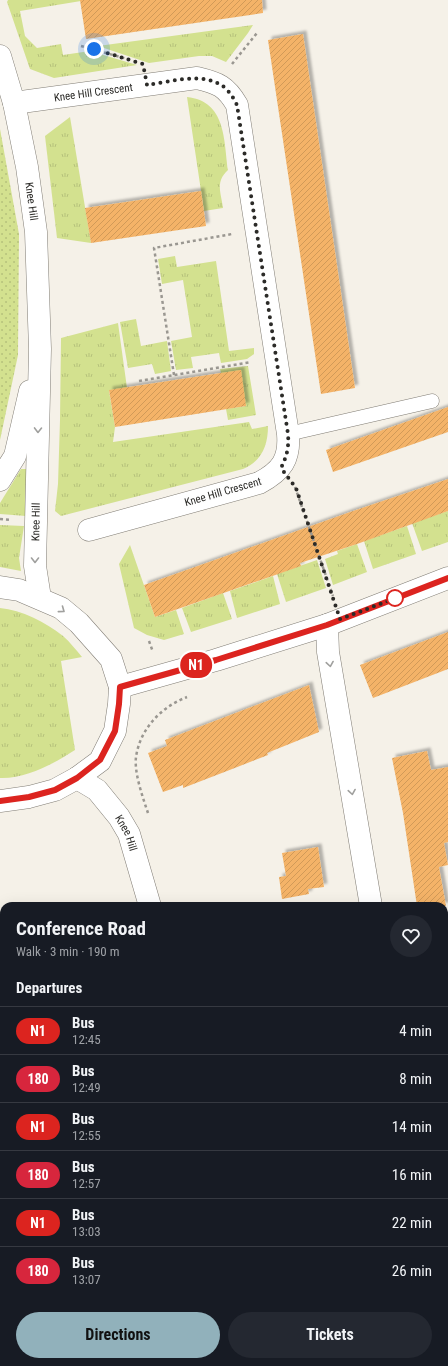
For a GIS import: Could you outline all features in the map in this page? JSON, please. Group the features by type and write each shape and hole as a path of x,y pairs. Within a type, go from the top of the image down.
{"main road":[{"name":"Knee Hill","path":"0,56 14,103 27,167 36,232 40,349 35,566 40,598"},
{"name":"Knee Hill Crescent","path":"14,103 197,78 216,83 224,87 237,105 288,434 289,445 286,457 281,468 272,477 260,483 89,530"},
{"name":"Knee Hill","path":"0,480 15,456 40,349"},
{"path":"120,687 216,660 334,622 448,578"},
{"path":"0,586 19,590 61,608 95,640 111,659 120,687 115,731 100,760 77,778 55,790 29,797 0,801"},
{"path":"334,622 328,652 370,902"},
{"name":"Knee Hill","path":"77,778 97,790 119,817 129,834 149,902"}],"lane":[{"path":"288,434 432,401"}],"path":[{"path":"216,83 257,33"},
{"path":"81,46 143,64 147,85"},
{"path":"174,375 154,248 257,230"},
{"path":"139,381 276,358"},
{"path":"281,468 296,488 334,622"},
{"path":"150,820 137,772 136,757 142,737 150,722 166,707 192,695"}],"green space":[{"path":"8,0 80,0 81,1 20,11 25,36 37,48 61,44 63,55 90,51 137,65 54,78 30,69 7,2"},
{"path":"253,25 226,62 212,56 199,56 149,63 98,46"},
{"path":"187,97 200,100 209,106 216,114 221,124 224,135 228,170 224,174 220,183 223,208 204,211"},
{"path":"70,117 91,243 57,238 45,136"},
{"path":"0,129 19,234 18,355 0,440"},
{"path":"175,256 177,267 216,261 229,351 254,348 254,354 247,359 221,363 219,353 191,357 193,368 176,370 171,341 192,337 183,280 162,284 158,259"},
{"path":"136,319 141,346 167,341 171,371 155,374 152,364 128,368 120,322"},
{"path":"118,323 127,388 109,391 115,427 113,442 249,422 252,429 268,426 267,440 263,452 255,462 243,469 61,516 55,511 58,484 61,338"},
{"path":"248,366 256,415 228,420 226,409 246,406 221,373 220,369"},
{"path":"21,469 30,469 26,516 0,514 0,503"},
{"path":"448,511 448,542 422,551 412,523"},
{"path":"0,525 24,526 19,558 21,571 0,567"},
{"path":"407,526 416,554 373,569 364,541"},
{"path":"357,544 367,572 333,585 325,559 338,554 337,551"},
{"path":"130,545 155,617 176,610 184,634 164,640 147,635 134,628 119,564"},
{"path":"317,560 326,588 286,602 277,574"},
{"path":"273,576 280,604 237,618 230,591"},
{"path":"223,593 232,619 191,632 182,608"},
{"path":"0,608 17,611 49,626 66,638 82,657 61,661 75,750 39,770 10,778 0,778"}],"building":[{"path":"80,0 262,0 263,13 86,39"},
{"path":"303,34 355,388 321,394 268,40"},
{"path":"201,191 206,226 91,243 85,208"},
{"path":"241,370 246,406 115,427 109,390"},
{"path":"448,407 448,432 333,472 326,450"},
{"path":"448,479 448,511 300,563 301,566 155,617 144,585"},
{"path":"448,632 448,669 373,698 360,665"},
{"path":"309,685 319,732 267,753 268,755 183,788 183,785 163,792 148,753 167,746 165,740"},
{"path":"427,751 431,770 448,767 448,842 444,843 448,865 439,867 445,902 416,902 403,813 392,758"},
{"path":"318,847 324,887 308,889 309,894 282,899 279,877 286,876 282,853"}],"bus line":[{"name":"N1","path":"0,801 29,797 55,790 77,778 100,760 115,731 120,687 216,660 327,625 448,578"}],"route":[{"path":"94,49 143,64 147,85 197,78 212,81 224,87 237,105 288,434 289,445 281,468 296,488 340,619 399,597 395,598"}]}
